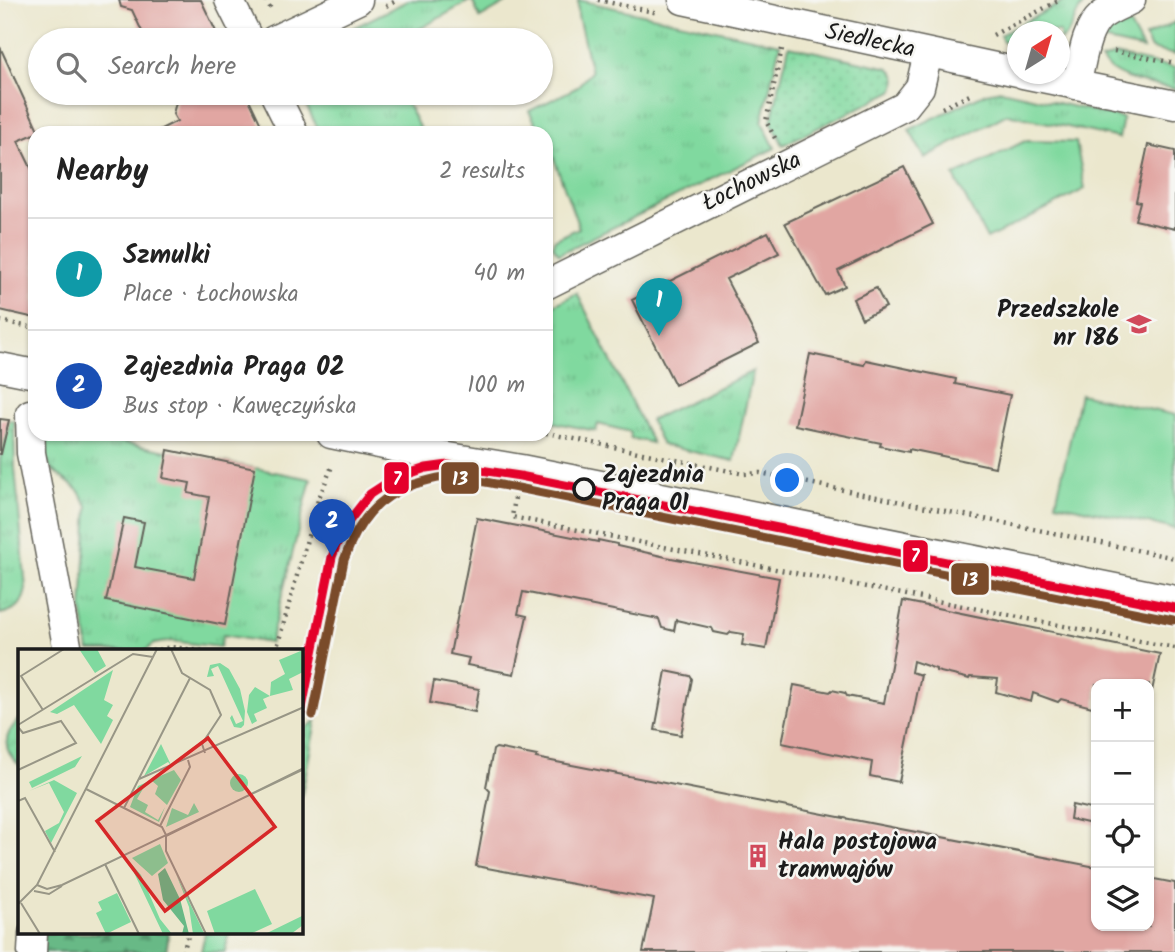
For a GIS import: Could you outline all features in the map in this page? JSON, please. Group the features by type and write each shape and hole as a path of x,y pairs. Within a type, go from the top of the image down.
{"street":[{"path":"229,0 243,28"},
{"path":"299,28 358,0"},
{"name":"Siedlecka","path":"682,0 1007,70"},
{"path":"1076,85 1086,46 1096,22 1107,12 1131,0"},
{"name":"Łochowska","path":"553,282 905,106 920,87 928,53"},
{"path":"1070,84 1175,105"},
{"path":"280,105 290,126"},
{"path":"0,367 28,373"},
{"path":"30,441 30,453 68,649"},
{"path":"398,441 522,470 1175,600"},
{"path":"32,952 33,934"}],"path":[{"path":"989,37 1060,0"},
{"path":"777,141 766,121 783,42"},
{"path":"934,112 978,90"},
{"path":"0,321 28,327"},
{"path":"553,434 744,474 760,472 1175,558"},
{"path":"277,649 336,441"},
{"path":"522,470 512,517 1175,648"},
{"path":"183,952 189,934"}],"green space":[{"path":"409,0 471,0 421,28 353,28"},
{"path":"472,0 511,0 480,18"},
{"path":"578,0 780,44 762,122 775,148 559,254 553,246 554,240 579,228 553,156 553,126 537,126 529,111 541,105 553,105 553,99 576,88 591,72 578,16"},
{"path":"1067,0 1090,0 1080,9 1070,28 1070,21 1027,21"},
{"path":"1126,18 1143,49 1102,40 1106,32"},
{"path":"1175,22 1175,55 1151,49 1145,37"},
{"path":"1007,31 1007,43 1003,42 1000,35"},
{"path":"789,46 889,68 896,76 896,84 893,91 783,145 771,121"},
{"path":"1115,55 1175,68 1175,89 1116,73 1101,60"},
{"path":"1001,90 1123,118 1119,138 1007,114 925,158 909,130 986,93"},
{"path":"306,105 408,105 418,126 316,126"},
{"path":"1025,141 1076,142 1085,189 987,239 954,176"},
{"path":"577,293 652,443 630,438 631,432 598,424 596,431 553,422 553,305"},
{"path":"753,371 734,461 662,445 650,420"},
{"path":"1080,394 1175,415 1175,529 1056,503"},
{"path":"9,420 14,421 15,468 26,589 18,606 0,614 0,460"},
{"path":"44,441 116,441 311,479 270,643 223,635 220,647 171,641 154,644 148,649 89,649 82,610 88,506 78,490 51,469 42,451"},
{"path":"18,721 18,764 7,748 7,737"},
{"path":"316,721 303,788 303,744 306,728"},
{"path":"43,934 169,934 166,952 42,952"},
{"path":"205,934 229,934 225,952 201,952"}],"building":[{"path":"119,0 201,0 214,28 140,28 132,10 121,7"},
{"path":"0,47 36,126 28,126 28,137 18,141 28,162 28,316 0,310"},
{"path":"175,105 252,105 262,126 167,126 177,121 173,114"},
{"path":"1148,145 1175,151 1175,229 1135,220 1140,202 1136,201"},
{"path":"904,167 933,224 838,271 845,286 825,295 785,223"},
{"path":"768,232 779,253 726,279 759,343 675,385 632,300"},
{"path":"876,288 886,307 862,319 853,299"},
{"path":"810,354 864,365 866,360 956,379 955,384 1010,395 995,467 909,449 909,452 880,446 881,443 795,425"},
{"path":"0,419 9,420 1,454 0,454"},
{"path":"168,450 255,468 225,625 106,601 124,518 144,522 135,567 194,578 209,497 188,493 190,483 163,478"},
{"path":"477,518 779,578 766,649 742,645 744,634 731,632 728,635 714,632 712,628 676,620 674,631 662,628 659,619 523,592 518,614 527,616 514,674 467,665 469,658 450,654"},
{"path":"903,601 1160,654 1154,682 1154,679 1091,679 1091,707 1061,699 1058,702 1033,693 1031,702 996,692 998,679 969,679 936,671 913,661 911,672 921,675 899,782 870,776 872,762 782,743 794,685 830,692 832,690 847,696 884,703"},
{"path":"666,671 690,676 692,679 681,735 655,730"},
{"path":"434,681 479,689 475,712 430,703"},
{"name":"Hala postojowa tramwajów","path":"496,748 1091,866 1091,931 1154,931 1154,879 1175,883 1175,952 643,952 654,899 476,866 490,791 486,787 493,750"},
{"path":"1072,805 1091,809 1091,824 1070,819"}],"transit line":[{"name":"7","path":"303,703 332,557 342,530 370,494 393,479 426,468 448,465 520,476 1175,608"},
{"name":"13","path":"313,715 344,560 355,534 370,513 389,496 415,484 443,477 465,478 518,488 1173,620"}],"place":[{"name":"Przedszkole nr 186","path":"1139,324"},
{"name":"Szmulki","path":"659,336"},
{"name":"Zajezdnia Praga 01","path":"584,489"},
{"name":"Zajezdnia Praga 02","path":"332,557"},
{"name":"Hala postojowa tramwajów","path":"758,856"}]}
